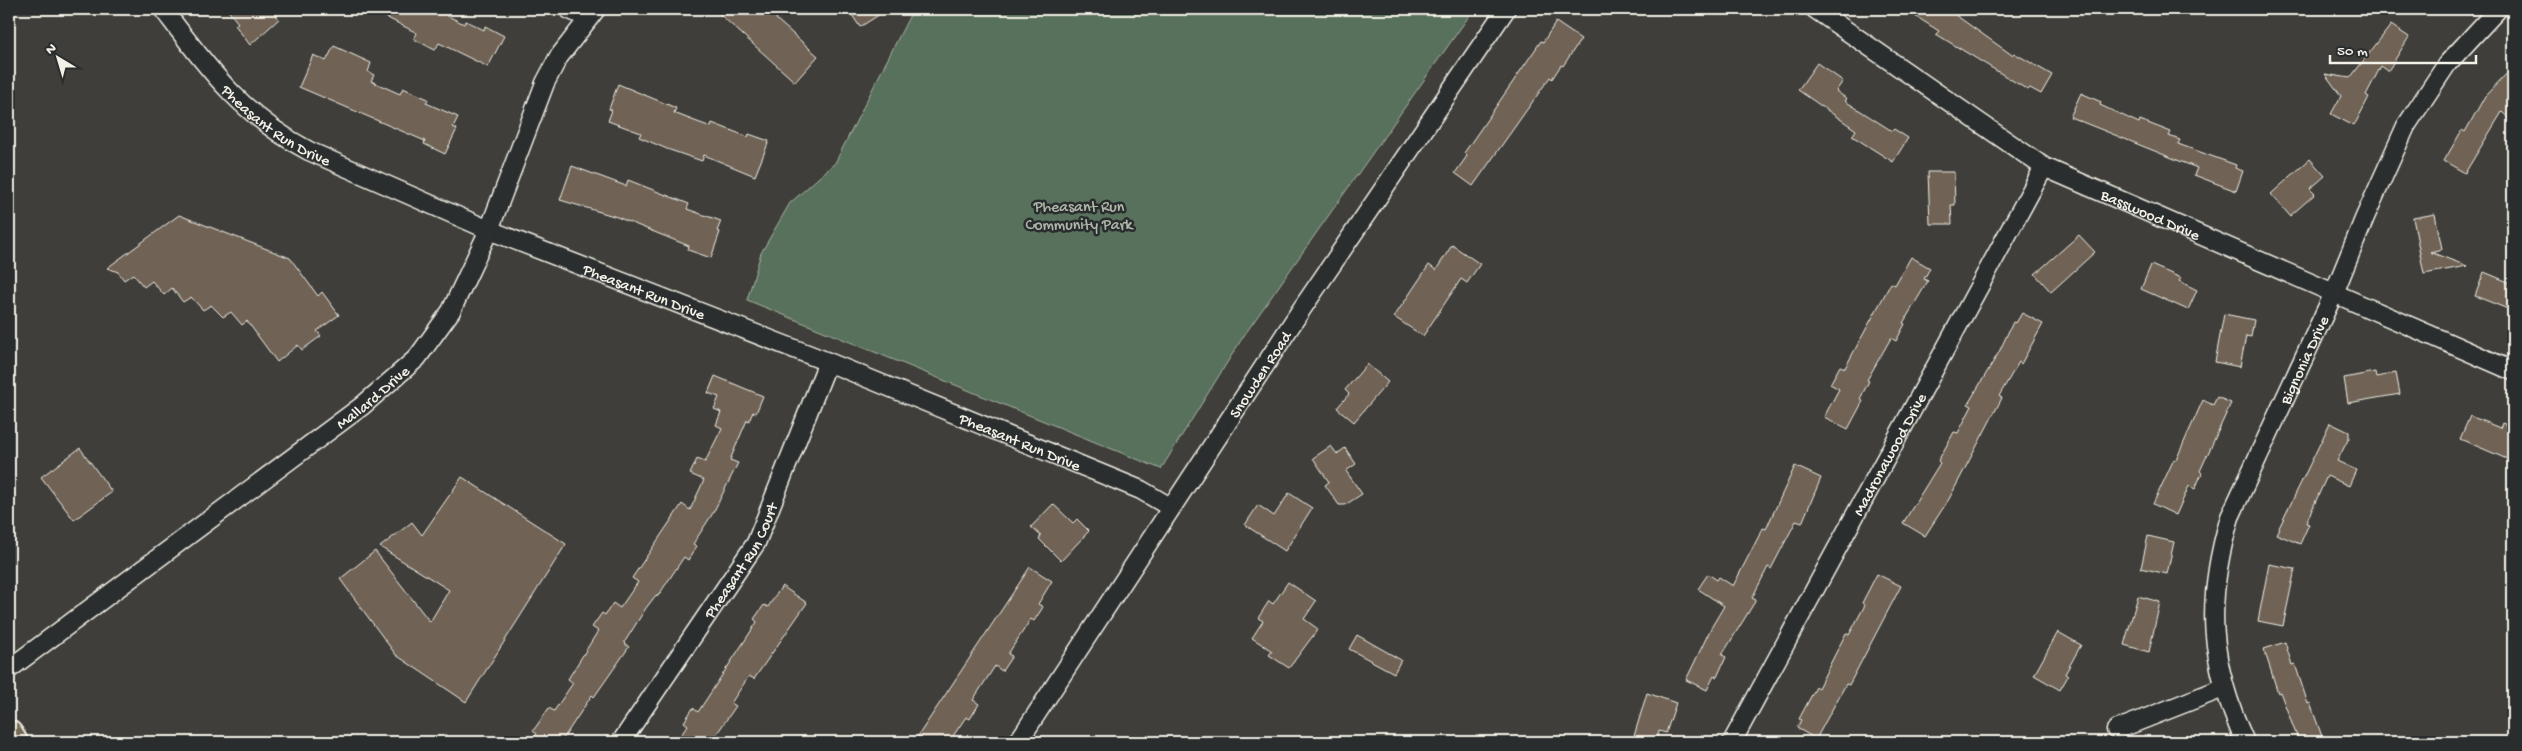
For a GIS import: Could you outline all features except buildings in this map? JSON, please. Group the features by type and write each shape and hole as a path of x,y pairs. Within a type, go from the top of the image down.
{"main road":[{"path":"9,734 14,742"}],"street":[{"name":"Pheasant Run Drive","path":"163,9 220,81 268,127 309,150 488,230 828,362 1141,490 1170,507"},
{"path":"568,9 592,14"},
{"name":"Snowden Road","path":"1018,742 1170,507 1332,264 1506,9"},
{"name":"Basswood Drive","path":"1815,9 2044,167 2513,371"},
{"name":"Bignonia Drive","path":"2245,742 2223,688 2215,637 2213,604 2218,556 2230,517 2334,293 2365,217 2406,126 2447,64 2498,9"},
{"name":"Mallard Drive","path":"9,669 347,417 398,376 417,358 451,311 488,230 545,83 558,58 592,14"},
{"name":"Madronawood Drive","path":"1732,742 2044,167"},
{"name":"Pheasant Run Court","path":"621,742 756,543 828,362"},
{"path":"2116,730 2223,688"}],"green space":[{"name":"Pheasant Run Community Park","path":"913,9 1474,9 1243,337 1161,469 747,300 761,253 790,203 835,163"}]}
